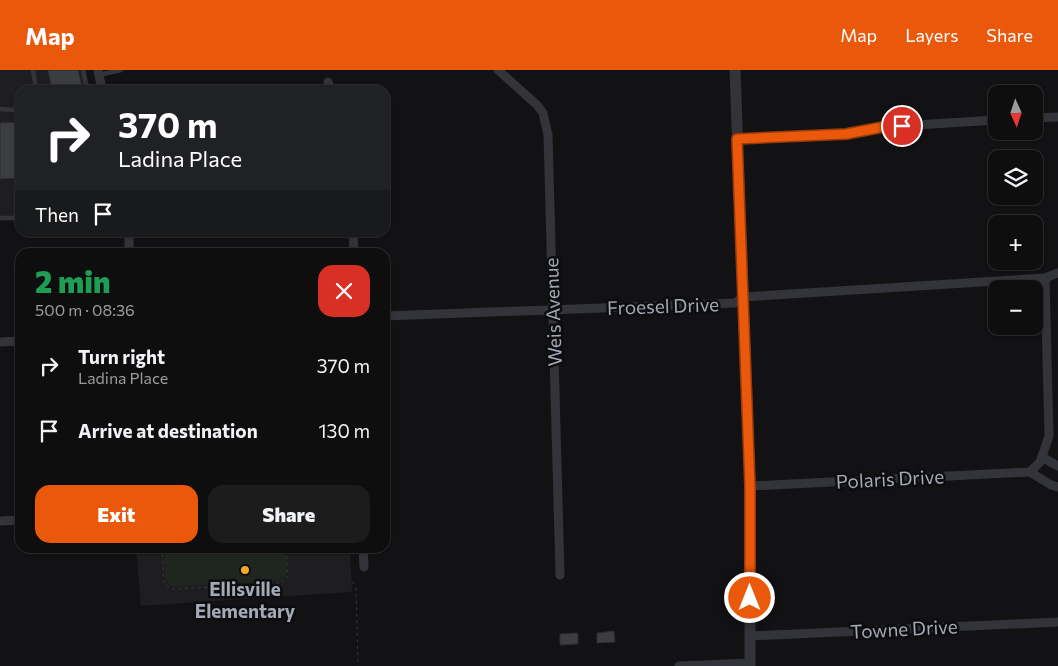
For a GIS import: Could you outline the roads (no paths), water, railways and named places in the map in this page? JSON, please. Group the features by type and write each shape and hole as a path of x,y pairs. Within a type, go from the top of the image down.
{"street":[{"name":"Weis Avenue","path":"498,70 537,105 542,113 548,135 560,575"},
{"path":"679,666 750,664 750,486 735,70"},
{"path":"99,72 101,85"},
{"path":"1043,118 1058,117"},
{"path":"737,139 846,134 883,127 988,120"},
{"name":"Froesel Drive","path":"390,316 735,303 743,297 1045,278 1058,273"},
{"path":"1045,278 1049,436 1041,460 1030,472 1051,485 1058,487"},
{"path":"0,342 15,341"},
{"path":"1048,387 1058,386"},
{"path":"1041,460 1058,466"},
{"name":"Polaris Drive","path":"750,486 1030,472"},
{"path":"0,522 15,520"},
{"path":"363,553 364,568"},
{"name":"Towne Drive","path":"750,636 1058,622"}],"lane":[{"path":"33,70 35,85"},
{"path":"83,70 86,85"},
{"path":"99,72 121,70"},
{"path":"0,110 15,110"},
{"path":"0,218 15,217"}],"place":[{"name":"Ellisville Elementary","path":"245,570"}]}
